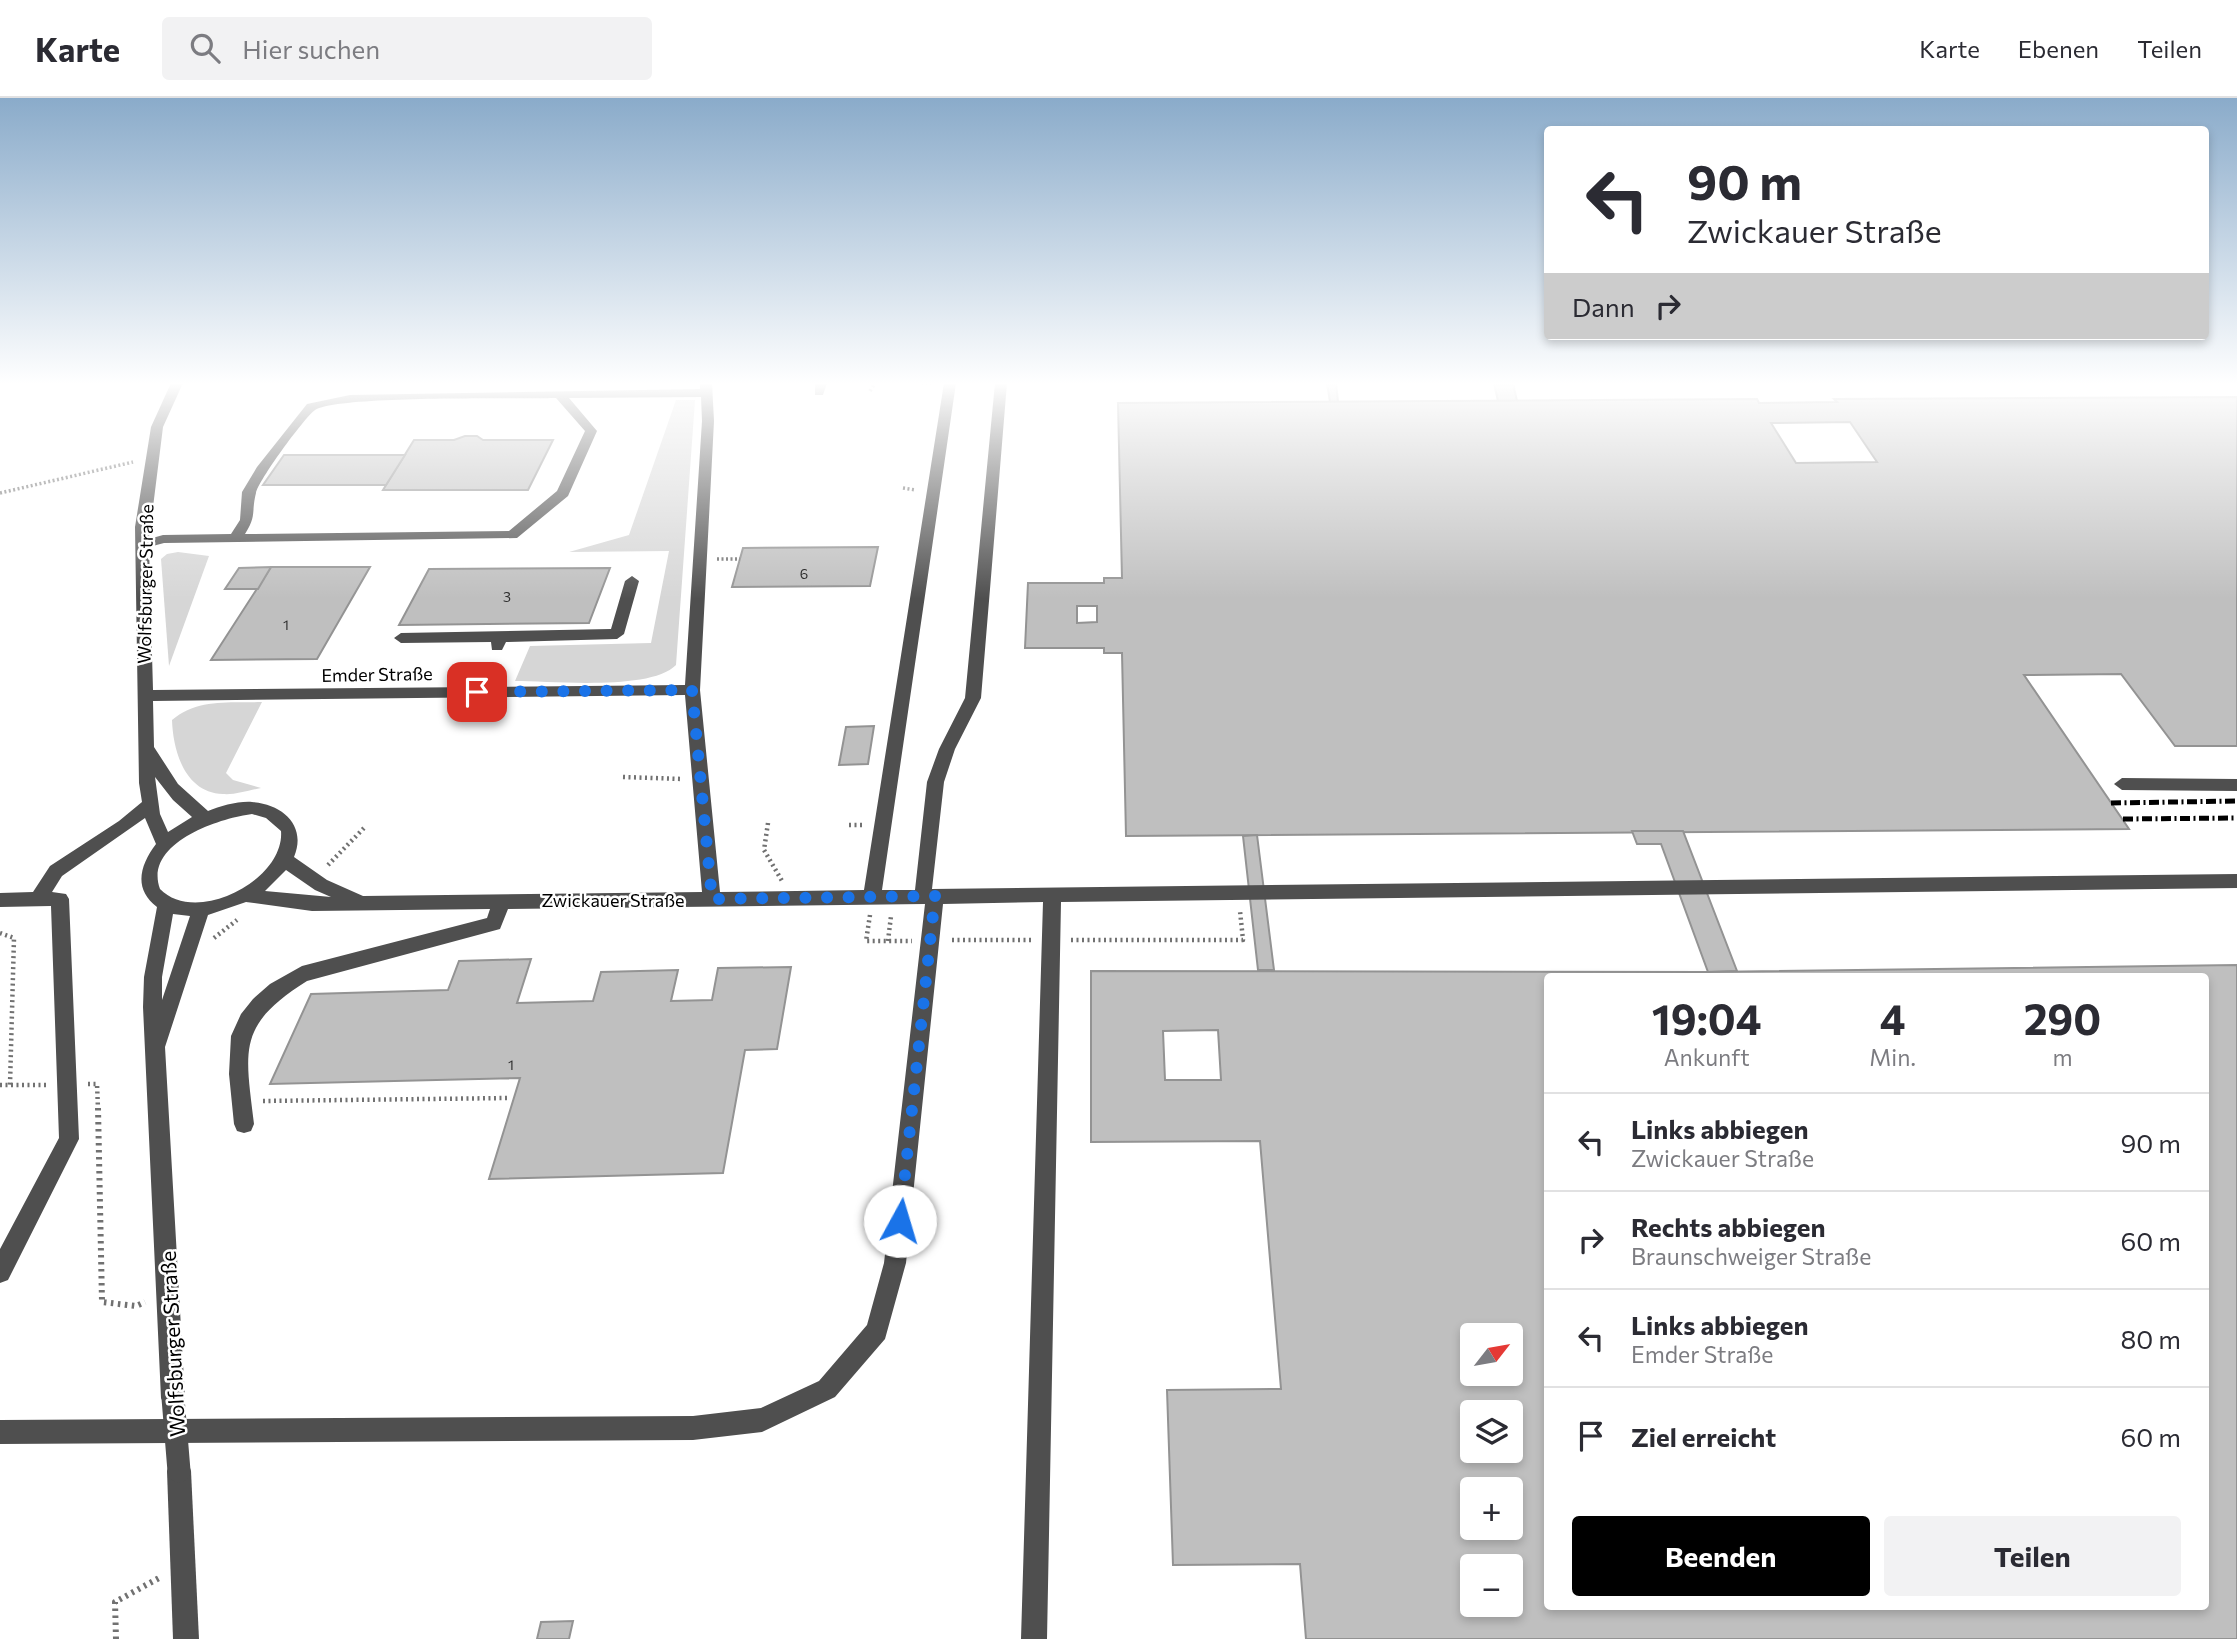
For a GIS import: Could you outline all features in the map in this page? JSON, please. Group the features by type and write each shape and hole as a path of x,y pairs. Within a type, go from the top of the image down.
{"street":[{"name":"Wolfsburger Straße","path":"152,455 142,545 147,783 165,845"},
{"path":"235,538 247,520 248,492 273,455"},
{"path":"142,545 163,539 512,535 563,493 581,455"},
{"path":"706,455 692,690 712,899"},
{"path":"872,897 939,455"},
{"path":"0,1432 693,1427 762,1420 827,1389 877,1331 895,1263 930,940 921,896 932,806 939,766 966,718 973,698 995,455"},
{"path":"401,638 498,642 617,634 632,581"},
{"name":"Emder Straße","path":"145,696 692,690"},
{"name":"Wolfsburger Straße","path":"147,748 162,776 181,801 206,818"},
{"path":"2122,785 2237,785"},
{"path":"38,900 56,871 125,826 151,804"},
{"path":"239,809 273,812 287,823 290,831 291,839 284,859 268,878 245,895 201,909 166,905 158,900 149,885 152,865 165,845 186,828 206,818 239,809"},
{"name":"Zwickauer Straße","path":"284,859 321,885 363,902"},
{"name":"Zwickauer Straße","path":"245,895 312,904 2237,881"},
{"path":"1034,1639 1052,895"},
{"path":"0,900 60,900 69,1139 0,1272"},
{"path":"244,1124 239,1039 247,1020 280,986 302,974 325,967 494,925 502,901"},
{"name":"Wolfsburger Straße","path":"166,905 153,977 186,1639"},
{"name":"Wolfsburger Straße","path":"157,1048 201,909"}],"path":[{"path":"0,493 151,458"},
{"path":"623,777 700,778"},
{"path":"768,823 764,850 784,885 783,898"},
{"path":"930,940 1243,940 1237,893"},
{"path":"872,897 866,941 901,941"},
{"path":"0,933 14,938 10,1085"},
{"path":"241,1101 509,1098"},
{"path":"102,1286 103,1303 136,1306 168,1293"},
{"path":"116,1639 115,1602 183,1564"}],"shaded area":[{"path":"657,455 691,455 676,665 663,673 624,681 515,681 530,646 651,643 669,551 569,552 629,535"},
{"path":"178,552 209,556 169,666 161,559 167,554"},
{"path":"262,702 226,773 233,780 261,788 223,794 210,792 199,786 190,778 179,757 172,720 192,708 204,705"}],"building":[{"path":"284,455 405,455 386,485 263,485"},
{"path":"405,455 546,455 528,490 383,490"},
{"path":"1119,455 1791,455 1796,463 1877,462 1872,455 2237,455 2237,746 2175,746 2121,674 2024,675 2129,829 1126,836 1122,653 1104,653 1104,648 1025,648 1028,583 1104,583 1104,578 1122,578","holes":["1077,606 1097,606 1097,622 1077,623"]},
{"path":"878,547 870,586 732,587 743,548"},
{"path":"271,567 370,567 317,659 211,660"},
{"path":"271,567 258,589 225,589 239,568"},
{"path":"610,568 589,623 399,625 429,569"},
{"path":"874,726 868,764 839,765 846,727"},
{"path":"1632,831 1683,831 1737,971 1708,972 1661,844 1637,844"},
{"path":"1257,835 1274,970 1258,970 1243,836"},
{"path":"531,959 517,1003 593,1001 601,972 678,970 671,1001 712,1000 718,968 791,967 777,1049 745,1050 723,1173 489,1179 520,1078 270,1084 311,994 448,990 459,961"},
{"path":"2237,965 2237,1639 1306,1639 1300,1564 1173,1565 1167,1390 1281,1389 1260,1141 1091,1142 1091,971 1708,972","holes":["1218,1030 1221,1080 1165,1080 1163,1031"]},
{"path":"573,1621 569,1639 537,1639 541,1622"}],"railway":[{"path":"2111,803 2237,801"},
{"path":"2123,819 2237,818"}],"route":[{"path":"477,692 692,690 712,899 935,896 900,1221"}]}
